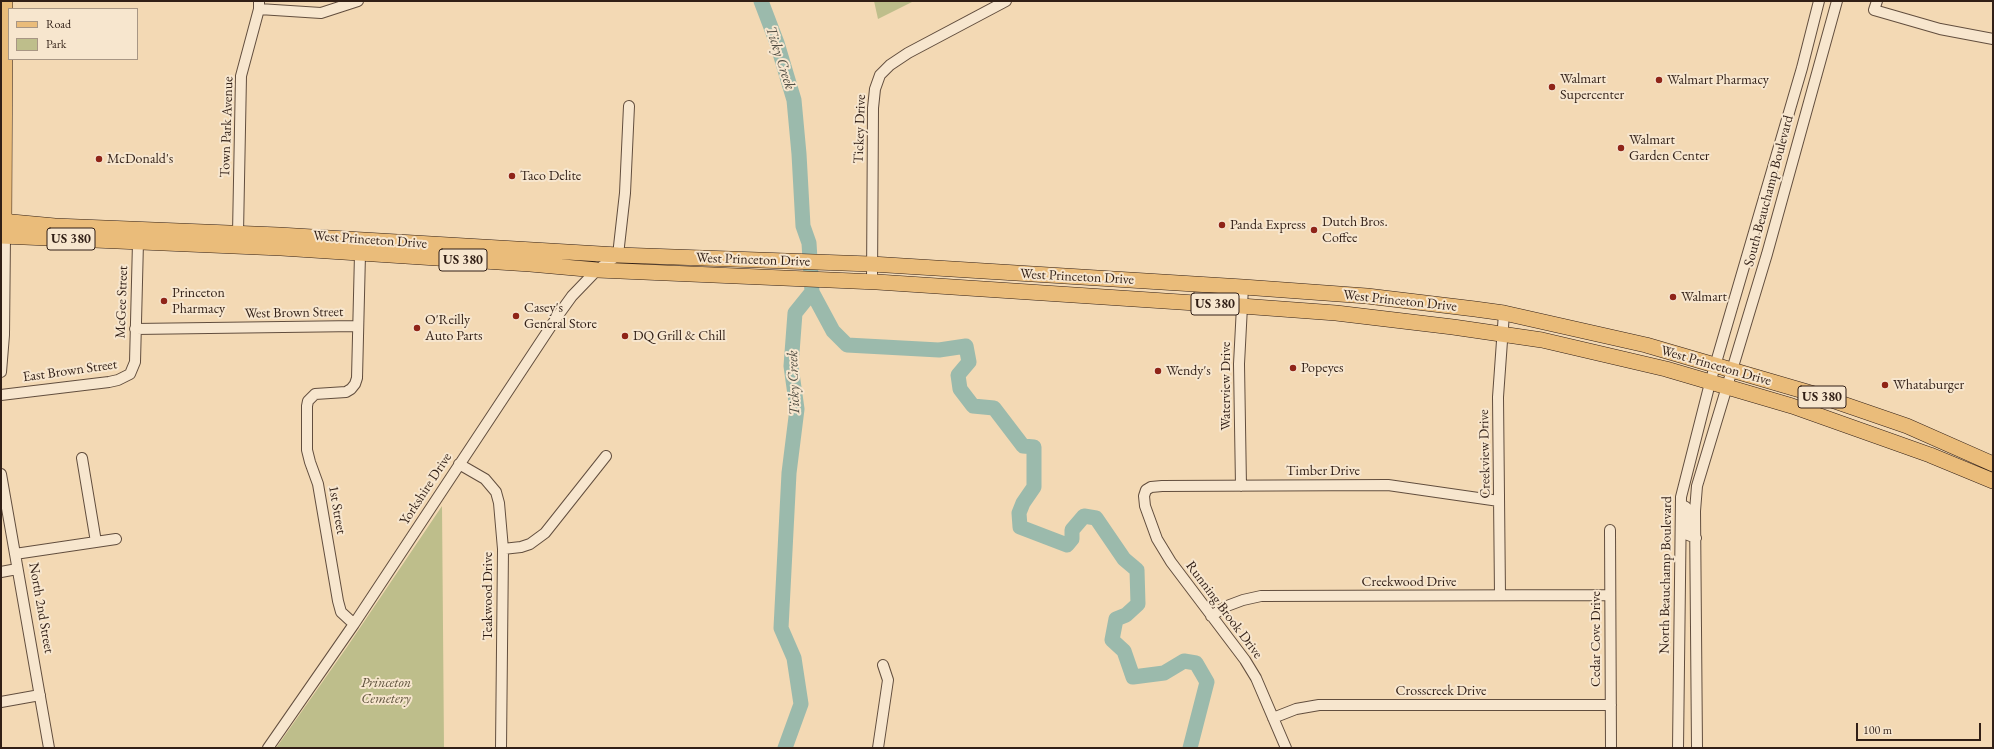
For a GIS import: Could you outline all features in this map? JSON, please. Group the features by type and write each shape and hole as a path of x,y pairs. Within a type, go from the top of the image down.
{"highway":[{"name":"US 380","path":"3,221 137,236"},
{"name":"West Princeton Drive","path":"137,236 238,233 618,255 838,262 1367,296 1504,313 1614,337 1814,394 1907,426 1993,464"},
{"name":"US 380","path":"3,236 137,236"},
{"name":"West Princeton Drive","path":"137,236 360,254 530,264 597,270 872,282 1241,306 1336,313 1501,334 1619,357 1792,406 1930,455 1993,481"}],"main road":[{"path":"3,236 3,120 6,1"}],"street":[{"path":"259,5 321,13 358,1"},
{"name":"Tickey Drive","path":"872,282 873,108 875,89 880,75 890,65 908,53 1006,1"},
{"name":"South Beauchamp Boulevard","path":"1710,383 1802,68 1819,1"},
{"name":"South Beauchamp Boulevard","path":"1728,388 1837,1"},
{"name":"Town Park Avenue","path":"238,233 241,76 259,5"},
{"path":"1876,6 1940,29 1993,39"},
{"path":"1802,68 1816,72"},
{"path":"618,255 625,193 630,106"},
{"path":"1770,176 1786,182"},
{"path":"1,372 4,335 3,236"},
{"name":"McGee Street","path":"135,362 137,236"},
{"path":"357,326 360,254 364,240"},
{"name":"Yorkshire Drive","path":"268,748 354,624 568,302 597,270 618,255"},
{"name":"Waterview Drive","path":"1241,486 1239,364 1243,287"},
{"name":"Creekview Drive","path":"1500,595 1498,397 1501,334 1504,313"},
{"name":"West Brown Street","path":"135,329 357,326"},
{"name":"1st Street","path":"354,624 346,618 340,607 318,484 307,450 307,406 311,396 315,394 346,392 355,384 357,378 357,326"},
{"name":"East Brown Street","path":"1,395 118,380 130,374 135,362"},
{"name":"North Beauchamp Boulevard","path":"1678,748 1680,504 1710,383"},
{"name":"North Beauchamp Boulevard","path":"1697,748 1697,486 1728,388"},
{"path":"503,549 521,547 530,544 545,533 606,456"},
{"path":"82,458 96,542"},
{"name":"Teakwood Drive","path":"459,464 485,479 496,492 499,502 503,549 502,748"},
{"name":"North 2nd Street","path":"1,474 49,748"},
{"name":"Timber Drive","path":"1146,490 1151,487 1162,486 1388,485 1499,501"},
{"name":"Running Brook Drive","path":"1146,490 1144,496 1145,506 1157,539 1171,562 1245,660 1256,678 1286,748"},
{"path":"1680,504 1686,507 1688,534 1696,538"},
{"name":"Cedar Cove Drive","path":"1610,530 1611,748"},
{"path":"15,554 116,538"},
{"path":"1,572 17,569"},
{"name":"Creekwood Drive","path":"1211,616 1238,602 1261,596 1610,594"},
{"path":"878,748 888,680 883,665"},
{"path":"1,702 40,695"},
{"name":"Crosscreek Drive","path":"1273,718 1296,708 1319,705 1611,705"}],"green space":[{"path":"874,1 914,1 878,19"},
{"name":"Princeton Cemetery","path":"442,506 444,748 276,748 347,647"}],"waterway":[{"path":"761,1 777,43 794,100 803,226 809,243 812,292 833,331 847,345 939,350 966,346 969,362 958,375 960,389 973,406 994,408 1023,446 1034,447 1034,487 1023,503 1019,513 1020,527 1067,545 1072,539 1072,530 1084,516 1096,518 1124,559 1137,570 1138,604 1126,615 1116,619 1112,640 1124,651 1133,677 1164,673 1184,661 1196,663 1207,682 1190,748"},
{"name":"Ticky Creek","path":"785,748 801,704 794,658 781,628 789,473 797,409 791,366 795,313 812,292"}],"place":[{"name":"Walmart Pharmacy","path":"1659,80"},
{"name":"Walmart Supercenter","path":"1552,87"},
{"name":"Walmart Garden Center","path":"1621,148"},
{"name":"McDonald's","path":"99,159"},
{"name":"Taco Delite","path":"512,176"},
{"name":"Panda Express","path":"1222,225"},
{"name":"Dutch Bros. Coffee","path":"1314,230"},
{"name":"Walmart","path":"1673,297"},
{"name":"Princeton Pharmacy","path":"164,301"},
{"name":"Casey's General Store","path":"516,316"},
{"name":"O'Reilly Auto Parts","path":"417,328"},
{"name":"DQ Grill & Chill","path":"625,336"},
{"name":"Popeyes","path":"1293,368"},
{"name":"Wendy's","path":"1158,371"},
{"name":"Whataburger","path":"1885,385"}]}
